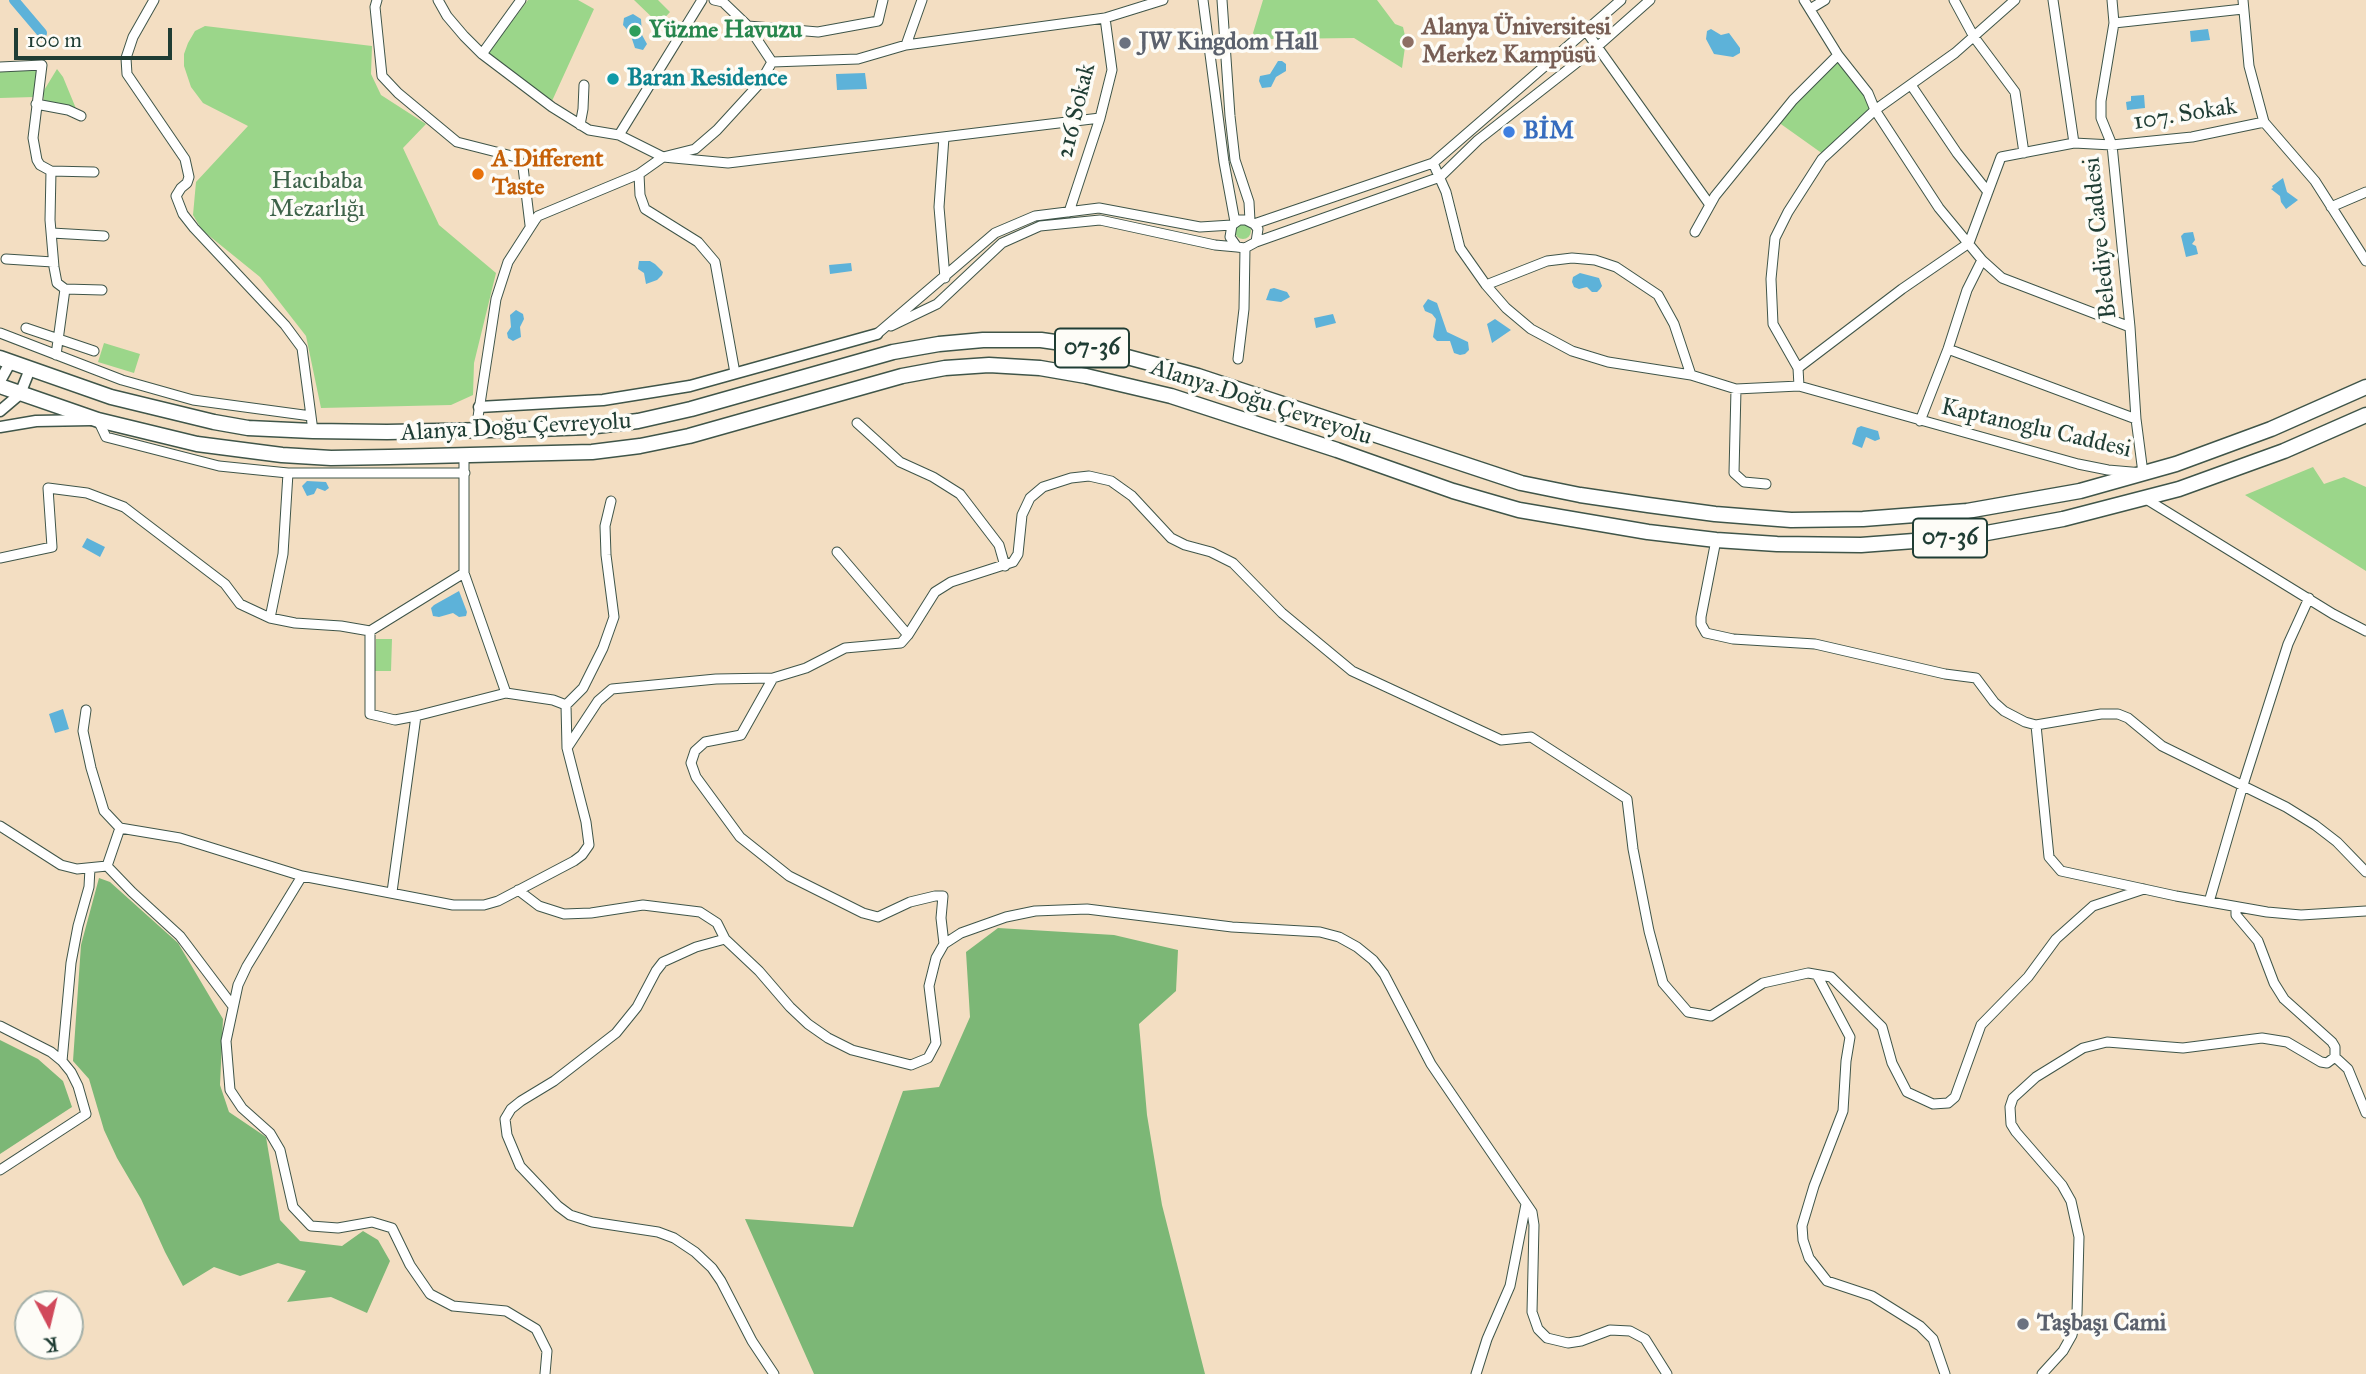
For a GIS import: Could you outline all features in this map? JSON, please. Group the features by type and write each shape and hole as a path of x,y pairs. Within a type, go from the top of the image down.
{"highway":[{"name":"Alanya Doğu Çevreyolu","path":"5,360 111,397 180,415 248,428 313,431 476,430 589,427 638,421 691,409 893,352 983,340 1041,340 1090,347 1198,376 1521,483 1580,495 1715,514 1791,520 1863,519 1967,511 2080,491 2176,464 2271,429 2366,387"},
{"name":"Alanya Doğu Çevreyolu","path":"0,384 20,394 99,420 197,444 282,455 331,458 592,452 640,446 689,436 902,376 945,368 1040,368 1171,396 1453,491 1519,510 1577,521 1716,540 1777,544 1861,545 1952,538 2063,519 2179,489 2284,451 2366,415"}],"street":[{"path":"154,0 133,37 126,58 127,74 185,159 189,170 187,183 176,196 183,214 285,324 302,348 313,431"},
{"path":"377,0 375,7 382,76 398,93 457,142 516,157 523,167 530,225"},
{"path":"438,0 464,36 482,54 580,125 589,130 619,135 663,157 728,163 1100,118"},
{"path":"482,54 521,0"},
{"path":"619,135 702,0"},
{"path":"714,0 723,2 748,26 772,62"},
{"path":"748,26 818,32 878,21 883,0"},
{"path":"906,45 922,0"},
{"path":"772,62 858,59 906,45 1105,18 1163,0"},
{"path":"1203,0 1234,224 1230,237 1241,247 1244,309 1238,359"},
{"path":"1222,0 1230,116 1236,160 1252,222 1258,233 1256,242"},
{"path":"877,334 995,233 1035,216 1099,208 1200,227 1234,224 1244,220 1252,222 1433,163 1621,0"},
{"path":"479,407 603,400 690,386 877,334 937,304 1002,243 1040,226 1100,220 1215,245 1241,247 1256,242 1440,177 1478,140 1598,46 1650,0"},
{"path":"1804,0 1838,55 1868,93 1875,110 1939,208 1982,260 2002,278 2130,327"},
{"path":"1810,9 1825,0"},
{"path":"1954,0 1974,37 2015,93 2024,153"},
{"path":"1799,386 1798,368 1773,324 1771,279 1775,238 1788,212 1822,159 1875,110 1974,37 2015,0"},
{"path":"2053,0 2074,143"},
{"name":"Belediye Caddesi","path":"2112,0 2114,23 2101,100 2101,118 2112,145 2143,473"},
{"path":"2114,23 2243,4"},
{"name":"107. Sokak","path":"2243,4 2249,66 2264,122 2315,181 2366,261"},
{"name":"216 Sokak","path":"1069,212 1100,118 1112,70 1105,18"},
{"path":"1586,31 1710,205"},
{"path":"1695,232 1710,205 1793,100 1838,55"},
{"path":"476,430 496,299 508,262 530,225 538,216 639,174 663,157 695,149 717,130 760,83 772,62"},
{"path":"0,67 42,65 33,130 36,156 40,164 51,171 94,172"},
{"path":"580,125 584,85"},
{"path":"1798,368 1902,289 1969,243 1988,192 1957,153 1911,85"},
{"path":"36,104 68,110 81,116"},
{"name":"107. Sokak","path":"1988,192 2001,157 2074,143 2112,145 2192,137 2264,122"},
{"path":"944,137 939,207 945,278"},
{"path":"1433,163 1440,177 1460,248 1506,308 1531,329 1572,351 1608,362 1691,374 1736,389 1734,473 1744,482 1766,484"},
{"path":"51,171 50,220 57,283 65,289 102,290"},
{"path":"639,174 640,195 645,209 698,242 715,262 735,373"},
{"path":"2331,207 2366,192"},
{"path":"52,233 104,236"},
{"path":"1486,285 1547,261 1572,258 1595,260 1616,267 1658,295 1674,324 1691,374"},
{"path":"6,259 53,262"},
{"path":"1920,421 1967,290 1982,260"},
{"path":"56,355 65,289"},
{"path":"26,328 94,351"},
{"path":"0,333 122,380 193,400 311,416"},
{"path":"1948,349 2136,419"},
{"path":"0,384 5,360"},
{"path":"0,411 20,394 30,369"},
{"name":"Kaptanoglu Caddesi","path":"1736,389 1799,386 2078,464 2143,473"},
{"path":"0,427 36,421 99,420 106,437 219,466 288,473 465,473"},
{"path":"857,423 900,462 933,477 960,494 999,545 1004,566"},
{"path":"464,455 464,573 506,694"},
{"path":"270,618 283,554 288,473"},
{"path":"567,748 598,701 612,688 774,678 806,668 845,648 901,643 935,592 951,582 1013,562 1018,554 1021,514 1030,499 1043,487 1088,476 1111,481 1132,496 1171,538 1233,563 1282,613 1352,671 1501,740 1531,737 1627,799 1633,849 1649,931 1664,983 1688,1012 1711,1016 1763,984 1808,973 1831,978 1882,1027 1892,1063 1907,1092 1933,1104 1948,1103 1955,1097 1981,1025 2028,977 2056,939 2093,906 2144,889"},
{"path":"0,558 52,547 48,488 87,493 124,507 225,584 240,604 270,618 295,624 341,626 370,631 464,573"},
{"path":"2146,499 2366,631"},
{"path":"86,710 83,731 91,768 104,811 120,828 180,838 302,876 468,906 498,901 574,861 589,845 586,822 567,748 566,705 583,688 603,648 614,617 605,526 611,501"},
{"path":"1716,540 1700,624 1706,633 1733,639 1815,643 1945,674 1976,678 2004,711 2036,725 2101,714 2118,714 2128,718 2162,746 2287,807 2337,842 2366,872"},
{"path":"836,552 908,635"},
{"path":"2209,902 2288,644 2309,598"},
{"path":"370,631 370,714 395,720 506,694 553,700 566,705"},
{"path":"774,678 741,735 705,742 695,751 691,763 696,777 740,837 789,876 863,913 878,917 909,902 934,896 943,897 941,918 944,944"},
{"path":"392,892 416,716"},
{"path":"2036,725 2049,857 2062,871 2236,907 2301,915 2366,911"},
{"path":"0,826 61,865 77,869 107,866"},
{"path":"107,866 120,828"},
{"path":"107,866 180,936 232,1005"},
{"path":"62,1061 71,962 89,887 90,868"},
{"path":"302,876 238,985 226,1041 230,1090 242,1108 270,1133 280,1150 293,1207 311,1226 338,1228 372,1222 392,1228 410,1265 430,1294 453,1306 506,1311 536,1329 547,1351 545,1374"},
{"path":"518,890 539,906 564,914 591,914 643,905 700,912 717,923 725,939 808,1024 852,1050 911,1065 928,1058 936,1043 929,986 936,958 944,944 983,924 1035,911 1087,909 1232,927 1320,932 1339,937 1373,960 1384,974 1431,1064 1532,1212 1532,1312 1538,1329 1547,1338 1568,1343 1610,1331 1630,1331 1645,1339 1667,1374"},
{"path":"2236,907 2236,915 2258,941 2274,983 2284,999 2332,1042 2335,1057 2348,1069 2366,1113"},
{"path":"725,939 696,947 663,962 637,1007 616,1032 554,1081 511,1109 505,1119 512,1150 520,1166 558,1206 570,1214 592,1222 658,1232 674,1238 712,1268 752,1341 774,1374"},
{"path":"1817,975 1850,1037 1843,1111 1814,1186 1802,1226 1803,1240 1809,1258 1827,1281 1872,1296 1920,1326 1933,1339 1945,1374"},
{"path":"0,1026 51,1052 62,1061 78,1086 86,1114 0,1170"},
{"path":"2042,1374 2063,1351 2072,1335 2077,1314 2079,1237 2074,1210 2062,1185 2011,1124 2010,1107 2013,1098 2036,1077 2073,1054 2095,1044 2107,1042 2183,1048 2263,1038 2287,1042 2321,1062 2327,1063 2335,1057"},
{"path":"1476,1374 1487,1339 1510,1286 1526,1204"}],"green space":[{"path":"528,0 578,0 594,9 552,101 488,53"},
{"path":"634,0 658,0 670,12 659,24"},
{"path":"1263,0 1377,0 1395,24 1403,27 1406,40 1402,68 1354,38 1271,39 1260,45 1253,33"},
{"name":"Hacıbaba Mezarlığı","path":"205,26 372,46 371,74 381,95 426,124 403,148 439,225 496,273 474,363 473,395 451,405 321,408 306,336 260,277 202,230 193,215 196,182 248,126 203,103 191,87 184,66 184,54 195,31"},
{"path":"1838,60 1865,94 1871,109 1823,154 1778,122"},
{"path":"37,69 34,97 0,98 0,70"},
{"path":"57,69 77,111 44,102 43,92"},
{"path":"1240,223 1246,223 1251,231 1249,237 1240,239 1235,234 1235,228"},
{"path":"104,343 140,354 134,373 98,362"},
{"path":"2313,467 2324,484 2344,477 2366,487 2366,571 2245,495"},
{"path":"376,639 392,639 391,671 375,671"},
{"path":"99,878 110,882 178,943 223,1019 220,1085 229,1112 266,1137 280,1220 300,1241 342,1246 363,1231 378,1240 390,1261 367,1313 331,1297 287,1302 306,1271 278,1263 240,1276 214,1267 183,1286 104,1130 89,1079 73,1061 81,945"},
{"path":"998,928 1114,935 1178,950 1176,991 1139,1024 1147,1115 1162,1205 1205,1374 814,1374 745,1219 853,1227 903,1091 939,1087 970,1017 966,952"},
{"path":"0,1040 38,1059 63,1081 72,1107 0,1154"}],"water":[{"name":"Yüzme Havuzu","path":"633,14 641,19 642,35 647,44 643,50 635,48 630,33 623,25 624,18"},
{"path":"1711,29 1721,35 1729,33 1740,48 1740,53 1733,57 1714,54 1706,39 1707,31"},
{"path":"2208,29 2210,40 2191,42 2190,31"},
{"path":"1278,61 1286,64 1286,71 1276,77 1271,87 1262,88 1260,76 1270,74"},
{"path":"865,73 867,89 837,90 836,74"},
{"path":"2144,95 2145,108 2127,110 2126,102 2131,101 2131,96"},
{"path":"2283,178 2287,192 2298,200 2286,209 2280,196 2271,189"},
{"path":"2193,232 2195,240 2192,244 2196,246 2198,254 2186,257 2181,236"},
{"path":"639,261 655,264 663,272 662,275 646,284 644,273 638,269"},
{"path":"851,263 852,271 830,274 829,265"},
{"path":"1580,273 1599,278 1602,286 1600,289 1592,292 1587,287 1574,287 1573,277"},
{"path":"1270,289 1287,292 1290,297 1281,302 1266,300"},
{"path":"1428,299 1437,303 1447,332 1468,342 1469,350 1465,354 1454,353 1450,341 1437,341 1433,337 1436,319 1425,311 1423,306"},
{"path":"516,310 523,314 524,319 520,327 521,337 513,341 508,338 507,333 511,327 510,315"},
{"path":"1333,314 1336,323 1316,328 1314,318"},
{"path":"1495,319 1511,330 1492,343 1487,324"},
{"path":"1861,426 1878,431 1880,439 1875,441 1866,437 1862,448 1852,444 1857,428"},
{"path":"307,481 326,482 329,488 325,491 317,488 314,494 307,496 302,486"},
{"path":"87,538 105,547 100,557 82,547"},
{"path":"459,591 466,616 459,617 453,613 433,616 431,608 434,605"},
{"path":"63,709 69,729 55,733 49,714"}],"waterway":[{"path":"14,0 42,33"}],"place":[{"name":"Yüzme Havuzu","path":"635,31"},
{"name":"Alanya Üniversitesi Merkez Kampüsü","path":"1408,42"},
{"name":"JW Kingdom Hall","path":"1125,43"},
{"name":"Baran Residence","path":"613,79"},
{"name":"BİM","path":"1509,132"},
{"name":"A Different Taste","path":"478,174"},
{"name":"Taşbaşı Cami","path":"2023,1324"}]}
